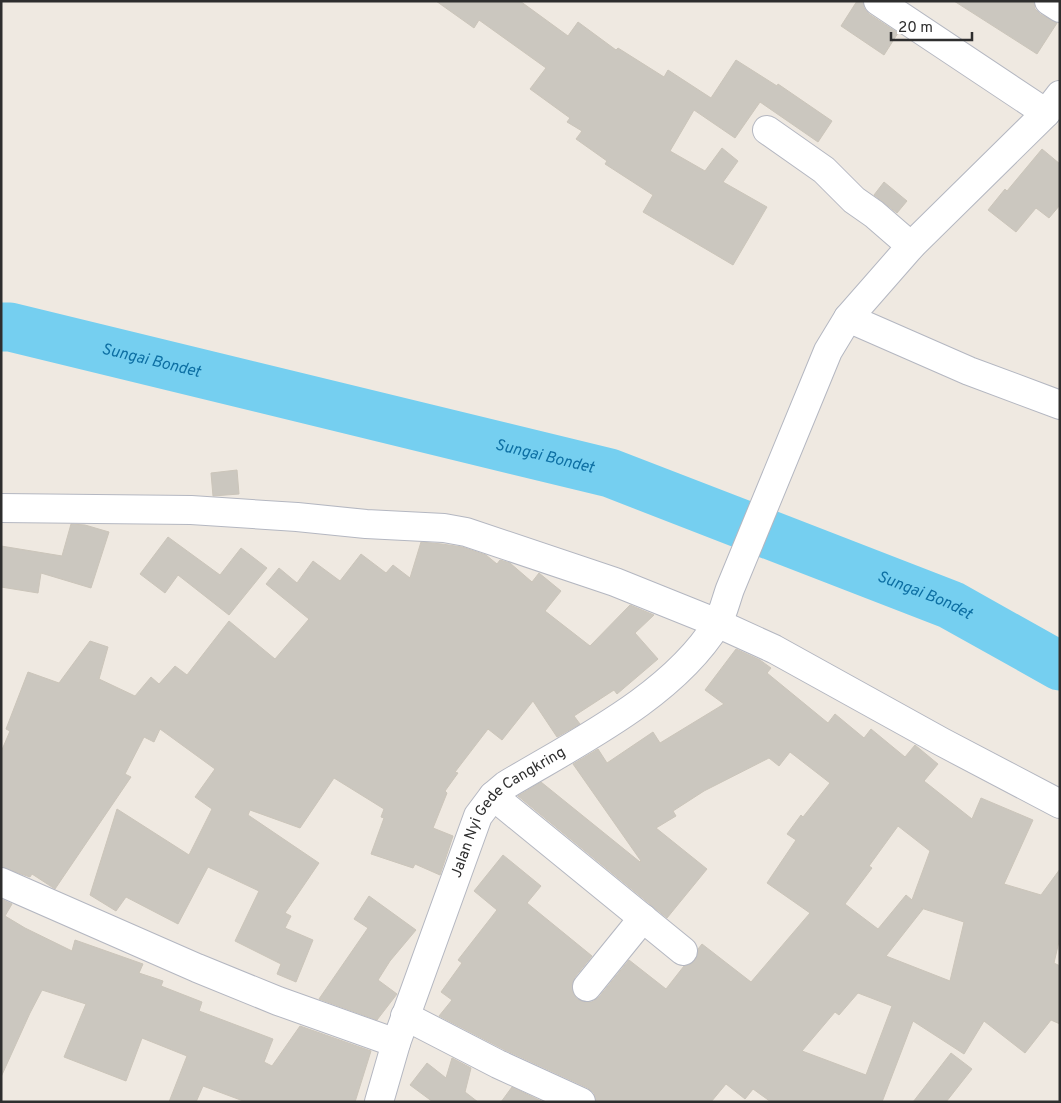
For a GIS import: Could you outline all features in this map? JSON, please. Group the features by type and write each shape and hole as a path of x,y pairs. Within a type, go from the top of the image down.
{"street":[{"path":"878,1 1053,104"},
{"path":"1049,1 1060,8"},
{"name":"Jalan Nyi Gede Cangkring","path":"379,1102 405,1016 478,816 493,796 506,785 612,722 677,672 696,652 717,623 828,351 848,318 911,246 1053,104"},
{"path":"767,130 824,170 854,200 874,214 911,246"},
{"path":"848,318 969,371 1060,405"},
{"path":"1,508 191,510 366,524 444,528 482,536 607,579 717,623 774,649 942,742 1060,804"},
{"path":"493,796 684,951"},
{"path":"1,882 197,968 278,1001 396,1043"},
{"path":"587,987 642,918"},
{"path":"405,1016 498,1064 580,1102"}],"building":[{"path":"436,1 520,1 568,36 578,22 616,50 618,48 664,77 668,70 711,98 736,60 777,86 778,84 832,121 818,142 760,102 735,138 694,110 670,151 705,171 722,148 738,161 723,182 767,207 733,265 643,212 653,195 605,164 607,161 576,139 582,131 567,122 570,118 530,89 546,68 479,20 474,28"},
{"path":"857,1 863,1 864,8 869,14 898,33 884,55 841,26"},
{"path":"954,1 1034,1 1035,9 1040,14 1057,23 1037,54"},
{"path":"1042,149 1060,164 1060,205 1049,218 1036,208 1016,232 988,210 1005,189 1007,191"},
{"path":"884,182 907,201 897,213 874,195"},
{"path":"237,470 239,494 213,496 211,473"},
{"path":"71,524 85,525 109,532 91,588 41,573 38,593 1,587 1,546 62,556"},
{"path":"168,537 220,575 241,548 267,568 229,615 178,575 165,593 140,574"},
{"path":"421,542 462,547 486,555 497,564 500,560 510,563 532,582 539,573 561,591 545,611 590,646 630,605 654,615 635,633 658,659 617,694 614,690 574,716 580,724 557,737 533,701 502,740 488,729 455,772 458,773 445,791 447,793 433,828 453,836 440,875 415,864 413,868 371,854 384,818 381,817 384,809 334,778 300,828 250,810 248,815 319,863 285,913 291,916 285,928 313,940 296,982 277,974 281,964 235,941 259,891 208,867 178,924 126,897 116,911 90,895 117,809 189,855 212,809 195,797 215,769 160,729 154,742 144,737 125,774 131,777 55,889 32,874 30,877 1,867 1,752 10,731 6,729 28,672 59,683 90,641 108,647 99,679 135,696 151,677 159,684 175,666 187,675 229,621 275,659 309,619 266,584 279,568 297,583 313,561 340,581 361,554 386,573 393,565 410,578"},
{"path":"736,649 760,660 771,668 767,673 828,723 835,714 864,738 871,729 905,757 915,745 938,764 924,781 972,819 981,798 1033,820 1004,884 1041,895 1060,869 1060,937 1054,963 1060,966 1060,1024 1051,1020 1025,1053 984,1021 964,1054 913,1021 882,1102 771,1102 753,1089 745,1099 726,1084 711,1102 596,1102 594,1093 588,1088 505,1050 439,1016 452,1000 441,992 462,963 458,960 497,910 474,891 503,855 541,886 527,903 592,956 575,977 572,984 573,993 577,999 584,1002 592,1002 599,997 629,960 666,989 684,966 689,965 695,960 698,949 702,944 751,982 810,913 767,883 796,840 787,834 801,815 803,817 830,783 790,752 779,766 769,758 704,791 673,811 676,816 656,828 707,869 667,918 518,796 541,782 640,862 573,764 598,749 607,763 653,732 660,743 724,704 705,690","holes":["898,826 930,851 912,900 906,895 878,929 845,904 872,868 869,866","921,908 964,922 950,981 886,956 923,909","858,993 892,1006 866,1075 802,1051 835,1012 839,1015"]},
{"path":"369,896 416,930 390,961 378,980 397,994 377,1020 319,999 368,928 354,919"},
{"path":"1,899 12,904 5,916 25,928 72,951 75,940 143,964 139,973 163,981 161,986 202,1002 199,1011 273,1039 264,1062 272,1066 300,1026 371,1051 355,1102 246,1102 203,1086 196,1102 169,1102 187,1056 142,1038 126,1081 64,1057 86,1004 42,990 1,1077"},
{"path":"951,1053 972,1069 946,1102 913,1102"},
{"path":"452,1058 471,1068 465,1092 478,1102 433,1102 410,1085 427,1063 446,1078"},
{"path":"512,1087 543,1102 501,1102"}],"waterway":[{"name":"Sungai Bondet","path":"1,327 10,327 610,473 951,605 1060,666"}]}
